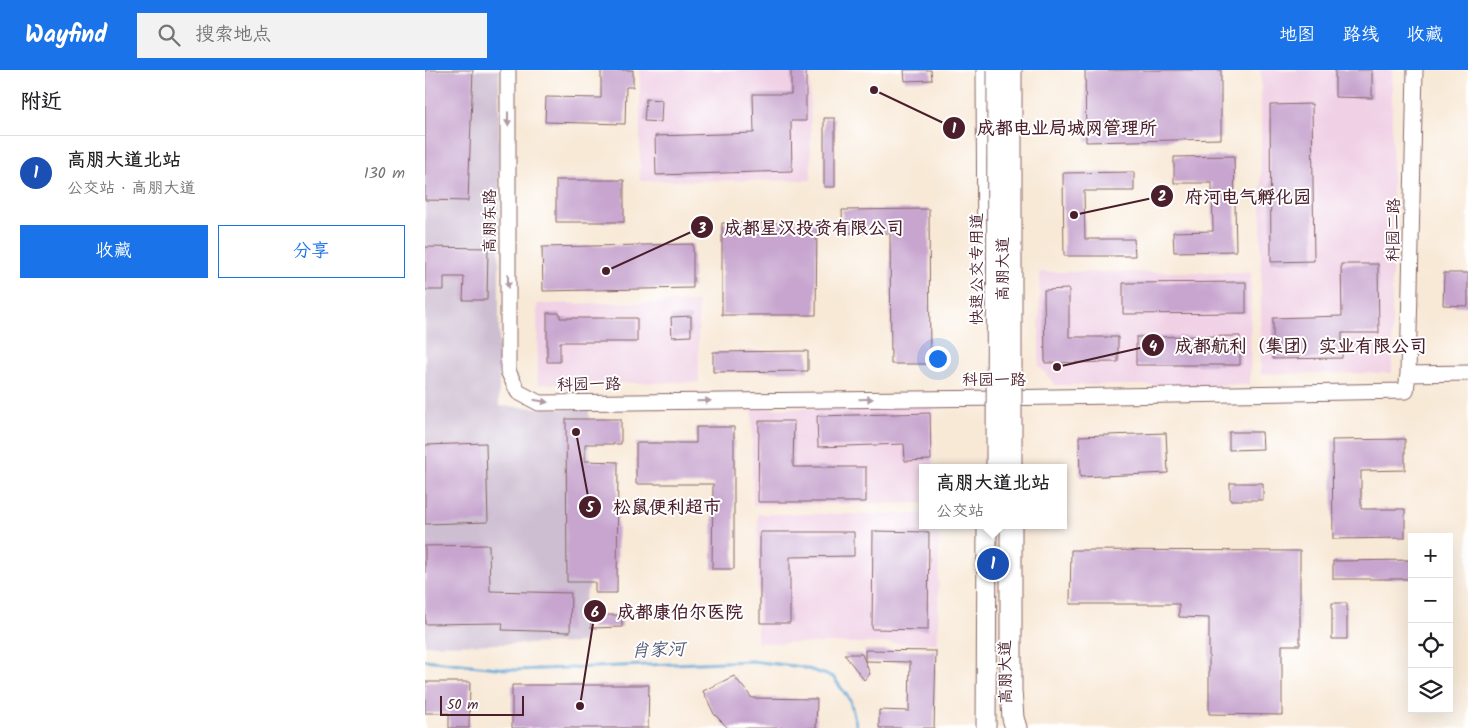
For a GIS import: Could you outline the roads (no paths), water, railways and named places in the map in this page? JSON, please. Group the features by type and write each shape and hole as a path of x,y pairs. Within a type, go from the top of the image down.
{"highway":[{"path":"1011,70 1011,464"},
{"path":"1011,529 1011,690 1013,718 1016,728"}],"main road":[{"name":"高朋大道","path":"987,70 995,398 1003,464"},
{"name":"高朋大道","path":"987,464 995,398 1003,70"},
{"name":"高朋大道","path":"986,728 987,529"},
{"name":"高朋大道","path":"1004,529 1007,728"}],"street":[{"name":"高朋东路","path":"507,70 508,371"},
{"name":"快速公交专用道","path":"994,464 995,70"},
{"name":"科园二路","path":"1406,391 1408,374 1415,70"},
{"name":"科园一路","path":"508,371 518,392 539,403 1406,391"},
{"path":"1408,374 1468,373"},
{"path":"993,529 993,728"}],"waterway":[{"name":"肖家河","path":"425,660 515,670 751,661 802,667 833,677 850,700 857,728"}],"place":[{"name":"成都电业局城网管理所","path":"874,90"},
{"name":"府河电气孵化园","path":"1074,215"},
{"name":"成都星汉投资有限公司","path":"606,271"},
{"name":"成都航利（集团）实业有限公司","path":"1057,367"},
{"name":"松鼠便利超市","path":"576,432"},
{"name":"高朋大道北站","path":"993,564"},
{"name":"成都康伯尔医院","path":"580,706"}]}
